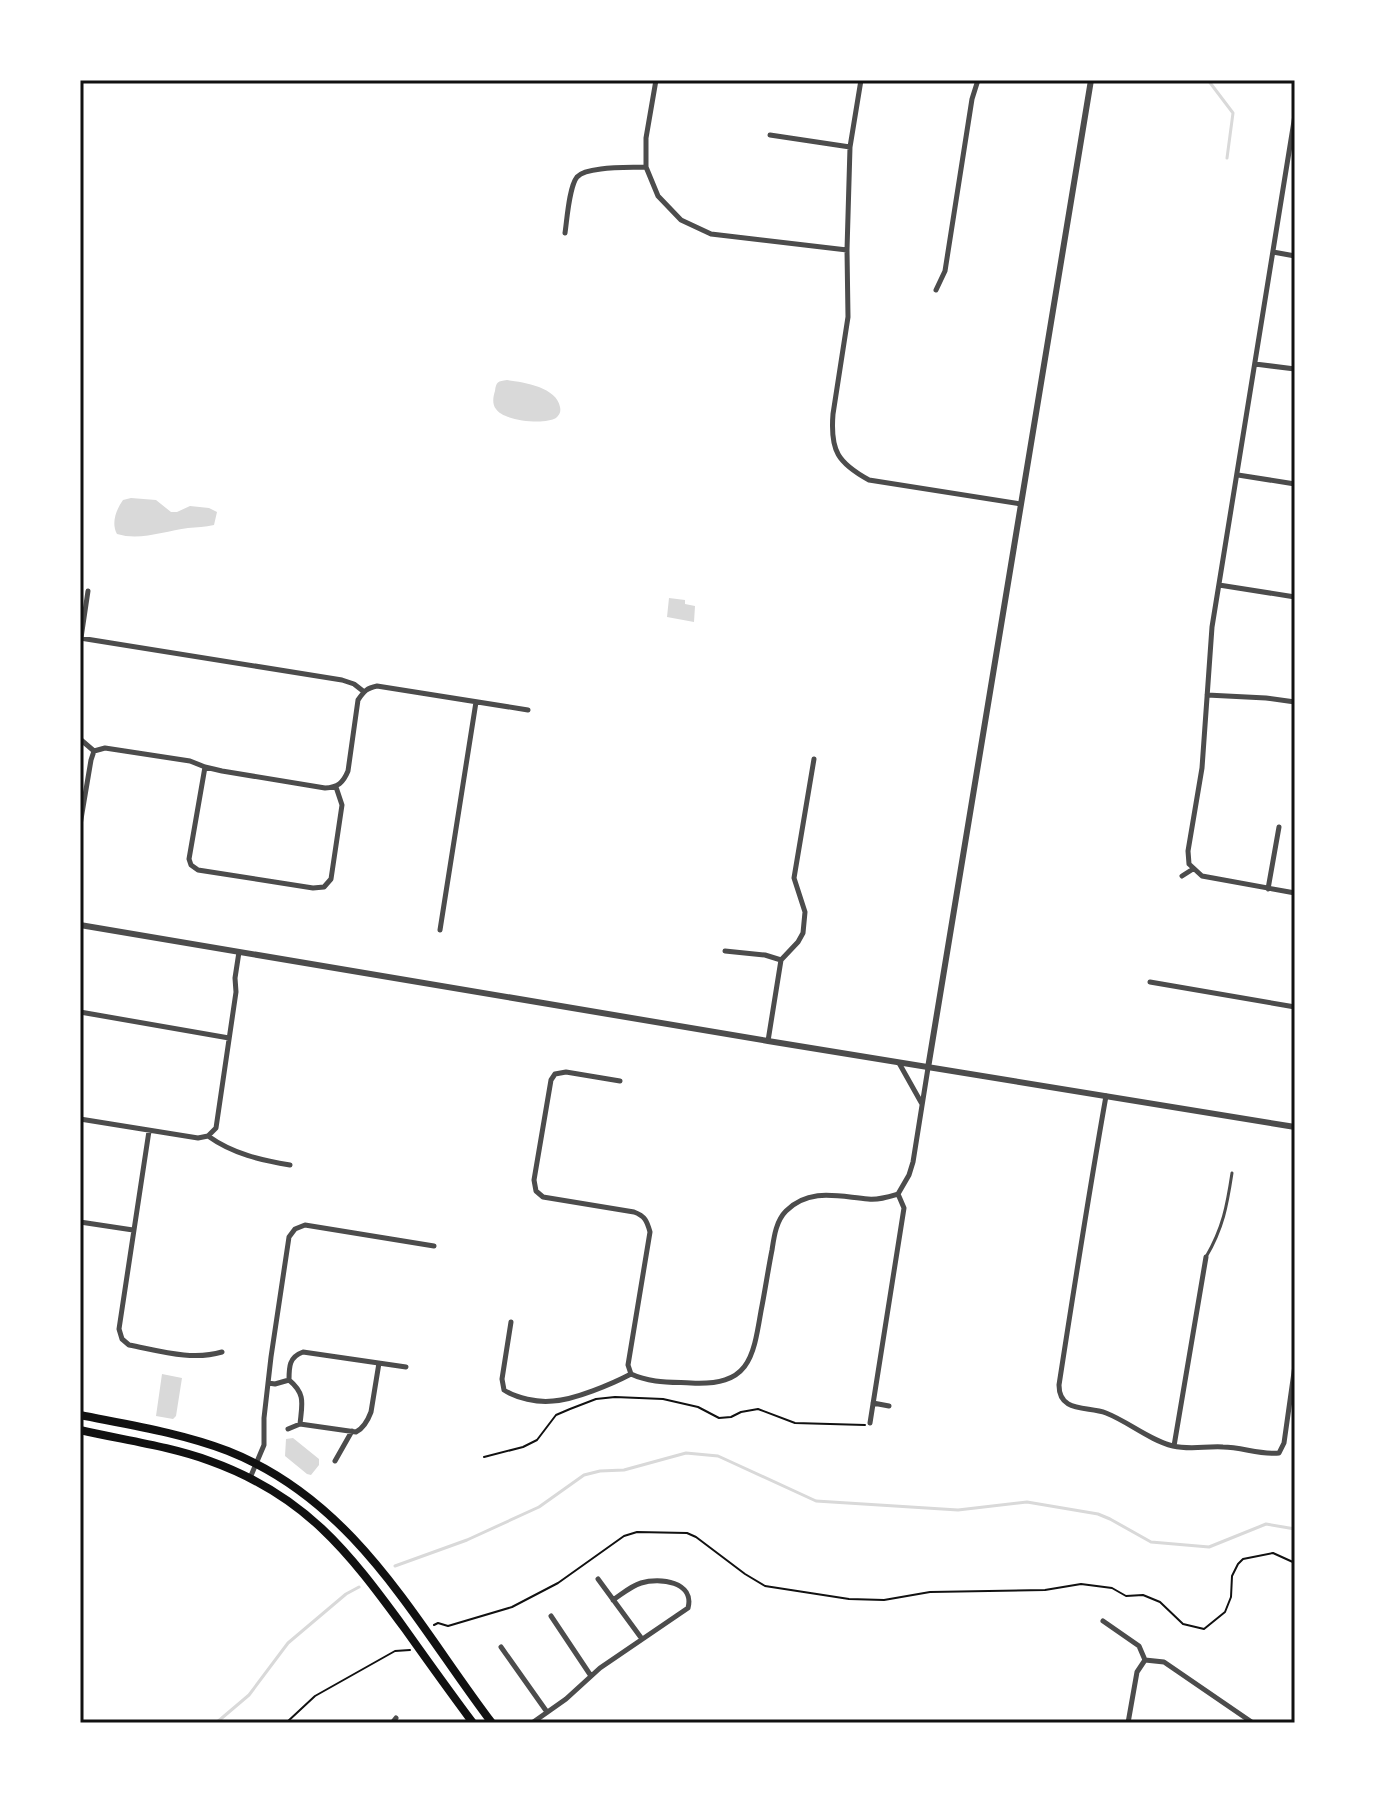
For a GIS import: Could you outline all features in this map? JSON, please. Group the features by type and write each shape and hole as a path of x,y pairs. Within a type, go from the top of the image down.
{"main road":[{"path":"80,1415 199,1441 257,1464 311,1499 338,1521 383,1572 492,1723"},
{"path":"80,1430 195,1456 250,1478 305,1513 346,1552 473,1723"}],"street":[{"path":"656,80 646,138 646,167 658,196 681,220 711,234 847,250"},
{"path":"861,80 850,147 848,317 831,429 834,446 849,469 869,480 1021,504"},
{"path":"936,290 945,271 972,99 978,80"},
{"path":"620,1081 566,1072 555,1074 551,1080 534,1180 536,1191 543,1197 634,1212 648,1222 650,1232 628,1365 631,1374 643,1380 711,1384 733,1377 743,1369 755,1349 775,1229 786,1211 805,1198 833,1194 882,1199 898,1194 913,1162 1091,80"},
{"path":"1295,115 1293,143 1209,652 1202,768 1188,851 1189,864 1208,879 1295,893"},
{"path":"770,135 850,147"},
{"path":"565,233 578,177 590,170 646,167"},
{"path":"1273,252 1295,256"},
{"path":"1255,364 1295,369"},
{"path":"1238,475 1295,484"},
{"path":"1219,585 1295,597"},
{"path":"88,591 80,638 342,680 363,691"},
{"path":"94,751 105,748 190,761 205,767 325,788 336,787 344,781 348,771 358,700 369,687 528,710"},
{"path":"1207,695 1295,702"},
{"path":"440,930 476,702"},
{"path":"80,739 94,751"},
{"path":"80,825 94,751"},
{"path":"768,1041 781,960 803,933 805,912 794,878 814,759"},
{"path":"205,767 189,859 191,865 198,870 313,888 324,887 331,879 342,805 336,787"},
{"path":"1268,889 1279,827"},
{"path":"1182,876 1193,869"},
{"path":"80,925 1295,1127"},
{"path":"725,951 781,960"},
{"path":"80,1119 198,1138 208,1136 216,1128 239,952"},
{"path":"1150,982 1295,1007"},
{"path":"80,1012 229,1038"},
{"path":"899,1063 923,1104"},
{"path":"1106,1096 1071,1308 1059,1392 1061,1399 1067,1404 1107,1414 1174,1446 1279,1453 1284,1443 1295,1365"},
{"path":"149,1131 119,1329 122,1339 129,1345 196,1357 222,1352"},
{"path":"208,1136 262,1161 290,1165"},
{"path":"870,1423 904,1208 898,1194"},
{"path":"80,1222 133,1230"},
{"path":"250,1478 264,1445 268,1383 289,1237 295,1229 305,1225 434,1246"},
{"path":"1174,1446 1206,1257"},
{"path":"511,1322 502,1379 504,1390 512,1395 550,1402 562,1400 631,1374"},
{"path":"289,1380 291,1361 303,1352 406,1367"},
{"path":"288,1429 300,1424 361,1430 368,1420 379,1363"},
{"path":"268,1383 289,1380"},
{"path":"289,1380 302,1396 300,1424"},
{"path":"873,1403 889,1406"},
{"path":"335,1461 352,1431"},
{"path":"598,1579 642,1639"},
{"path":"532,1723 566,1699 600,1668 688,1608 690,1603 682,1587 670,1582 637,1584 613,1600"},
{"path":"551,1616 591,1676"},
{"path":"1103,1621 1139,1646 1145,1660"},
{"path":"501,1647 547,1712"},
{"path":"1128,1723 1137,1672 1145,1660"},
{"path":"1145,1660 1164,1662 1253,1723"}],"lane":[{"path":"1206,1257 1227,1211 1232,1173"}],"path":[{"path":"484,1457 537,1440 556,1415 596,1399 615,1397 663,1399 698,1407 719,1418 758,1409 795,1423 870,1423"},
{"path":"432,1626 438,1623 448,1626 512,1607 558,1583 624,1536 637,1532 687,1533 765,1586 849,1599 884,1600 930,1592 1045,1590 1081,1584 1112,1588 1126,1596 1143,1595 1160,1602 1183,1624 1204,1629 1225,1612 1231,1597 1232,1576 1243,1559 1273,1553 1295,1563"},
{"path":"286,1723 315,1696 397,1650 411,1650"}],"shaded area":[{"path":"507,380 546,390 558,400 558,416 551,420 534,421 515,419 500,413 494,405 494,396 497,384"},
{"path":"123,500 156,500 171,512 190,506 209,508 217,512 214,525 144,536 117,534 114,525 116,512"},
{"path":"669,598 685,600 685,604 695,606 694,622 667,617"},
{"path":"162,1374 182,1378 173,1419 156,1416"},
{"path":"293,1438 319,1459 319,1465 311,1475 285,1456 286,1439"}],"waterway":[{"path":"1208,80 1233,113 1227,158"},
{"path":"395,1566 467,1540 539,1507 584,1475 624,1470 686,1453 718,1456 816,1501 958,1510 1027,1502 1098,1514 1151,1542 1209,1547 1266,1524 1295,1529"},
{"path":"216,1723 249,1695 288,1643 346,1594 359,1587"}]}
